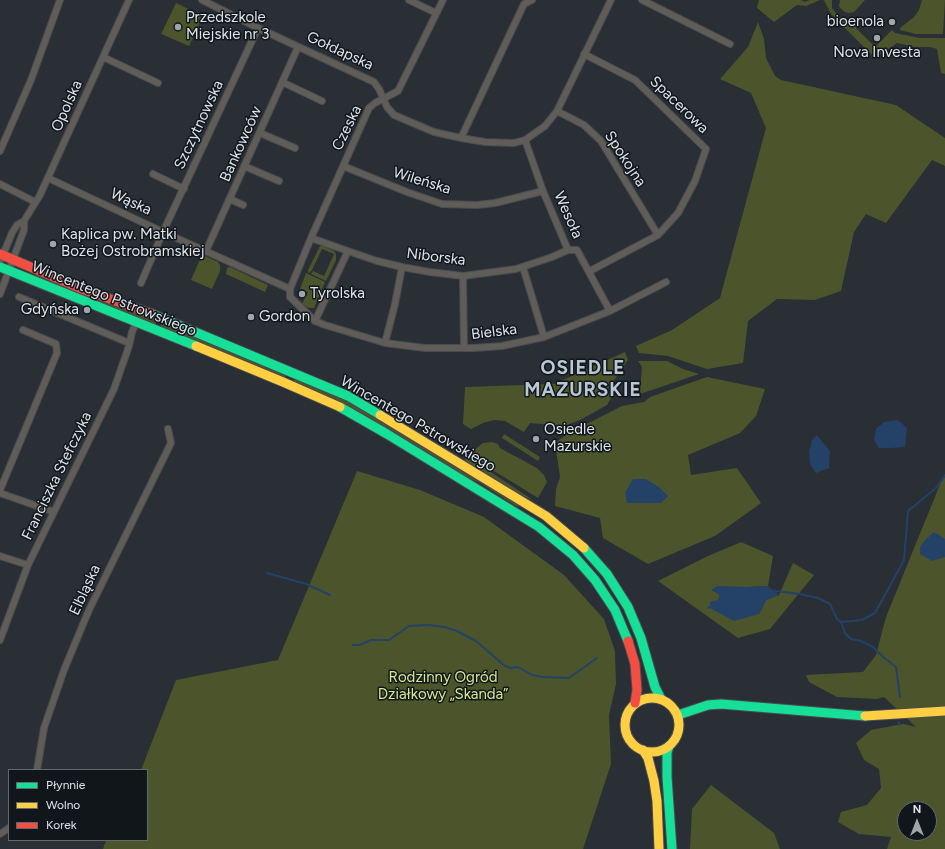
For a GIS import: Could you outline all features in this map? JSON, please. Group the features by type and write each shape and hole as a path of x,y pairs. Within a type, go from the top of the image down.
{"main road":[{"name":"Wincentego Pstrowskiego","path":"1,257 13,260 82,289 134,307 287,370 355,400 537,510 559,526 583,547 607,574 628,607 641,638 655,687 661,698"},
{"name":"Wincentego Pstrowskiego","path":"4,269 283,382 340,407 387,434 538,527 573,555 595,580 615,610 628,641 635,664 637,690 636,703"},
{"path":"283,382 288,381 290,377 287,370"},
{"path":"669,746 659,751 648,752 631,742 625,729 627,714 640,700 650,697 661,698 671,705 678,715 680,725 678,734 669,746 667,754 667,777 672,849"},
{"path":"678,715 708,705 721,704 865,716 945,711"},
{"path":"643,750 648,758 654,781 657,801 660,849"}],"street":[{"path":"0,151 31,80 60,0"},
{"name":"Opolska","path":"13,260 24,230 24,221 40,195 130,0"},
{"name":"Gołdapska","path":"202,0 374,82 379,89 387,107 394,115 434,132 485,142 514,143 525,140 545,126 557,111 611,0"},
{"path":"409,0 436,13"},
{"name":"Czeska","path":"290,289 369,108 383,98 398,91 443,0"},
{"path":"461,138 524,4 532,0"},
{"path":"642,0 730,44"},
{"name":"Szczytnowska","path":"142,283 163,232 258,28"},
{"name":"Bankowców","path":"206,251 298,47"},
{"name":"Spacerowa","path":"584,54 635,80 706,149 695,181 678,213 658,235 590,271"},
{"path":"103,57 158,83"},
{"path":"282,82 322,101"},
{"name":"Spokojna","path":"557,111 584,124 601,141 658,235"},
{"path":"260,133 295,148"},
{"name":"Wesoła","path":"525,140 543,191 568,250 577,250 590,271 610,311"},
{"path":"244,166 279,181"},
{"name":"Wileńska","path":"343,166 407,192 442,204 477,205 495,203 543,191"},
{"path":"153,174 184,189"},
{"name":"Wąska","path":"48,178 290,289"},
{"path":"0,184 35,202"},
{"path":"230,199 243,206"},
{"name":"Opolska","path":"1,257 12,232 17,225 24,221"},
{"name":"Niborska","path":"311,238 377,261 430,272 463,276 523,267 568,250"},
{"path":"290,289 290,297 315,321 348,251"},
{"path":"0,294 4,269 13,260"},
{"path":"385,343 395,304 402,267"},
{"path":"523,267 544,337"},
{"path":"463,276 464,348"},
{"name":"Bielska","path":"315,321 385,343 424,348 502,346 544,337 610,311 666,282"},
{"path":"19,297 129,343"},
{"name":"Franciszka Stefczyka","path":"0,640 2,628 28,565 114,389 136,323"},
{"path":"23,330 56,344 57,353 0,491 54,512"},
{"name":"Elbląska","path":"37,769 44,728 64,670 89,610 171,444 168,429"},
{"path":"0,556 28,565"}],"green space":[{"path":"759,0 801,0 805,2 810,0 820,0 806,6 797,5 774,22 757,8"},
{"path":"824,0 832,0 832,8 838,16 855,24 857,26 856,28 875,47 892,30 895,33 920,38 945,38 945,74 941,73 937,49 930,47 915,47 897,43 880,55 871,54 831,14"},
{"path":"840,0 865,0 854,12 849,13 841,9 839,6"},
{"path":"922,0 945,0 943,34 916,34 900,30 900,28 914,17 919,10"},
{"path":"176,3 203,16 189,46 161,34"},
{"path":"758,22 764,39 766,58 775,76 781,80 896,105 945,138 945,166 932,160 886,223 866,214 854,232 841,291 815,300 777,299 748,321 743,363 707,369 668,356 639,353 636,346 672,330 720,298 766,128 751,93 720,79 748,47"},
{"path":"320,246 334,251 336,254 336,260 326,281 311,274 313,271 324,276 334,254 322,249 312,270 309,273 308,272"},
{"path":"205,256 218,262 220,265 220,271 212,289 191,280 201,257"},
{"path":"230,267 268,285 265,292 226,274 227,268"},
{"path":"306,273 325,282 314,308 309,308 302,304 308,292 300,289"},
{"path":"35,275 72,290 97,297 156,322 156,326 34,277"},
{"path":"161,323 286,374 285,378 160,328"},
{"path":"625,352 628,360 608,389 613,395 607,405 580,420 564,426 530,423 524,432 505,421 494,420 483,423 471,429 463,424 465,387 554,384"},
{"path":"638,361 667,361 683,369 699,374 640,394 642,367"},
{"path":"295,377 345,399 520,505 519,507 480,483 464,476 394,433 347,407 293,381"},
{"path":"707,377 765,389 756,416 740,433 688,455 691,475 737,468 761,503 715,536 648,564 603,538 600,518 555,506 556,489 560,477 555,443 567,434 622,406 644,402 650,397"},
{"path":"504,434 540,457 538,461 502,438"},
{"path":"492,442 498,444 500,448 537,468 544,475 547,482 538,498 473,458 469,454 483,443"},
{"path":"465,457 468,457 533,500 517,494 465,461"},
{"name":"Rodzinny Ogród Działkowy „Skanda”","path":"357,471 420,490 484,517 564,575 604,619 615,651 616,684 609,715 611,764 583,849 103,849 106,841 148,841 148,769 141,769 176,680 278,660"},
{"path":"945,477 945,849 887,849 891,837 859,834 838,822 841,812 867,805 881,788 879,769 864,760 856,743 871,730 903,724 916,727 884,697 877,699 837,697 809,682 806,675 863,672 876,655 886,617 941,482"},
{"path":"741,542 773,556 768,586 712,589 720,595 718,600 759,614 766,600 779,595 793,563 814,575 770,629 738,638 658,581 708,556"},
{"path":"711,785 774,833 780,849 690,849 692,809"}],"water":[{"path":"898,420 907,428 905,447 879,448 874,440 876,429 884,422"},
{"path":"817,435 830,451 829,468 816,473 810,464 809,451 812,440"},
{"path":"633,479 646,479 660,488 668,496 661,503 627,503 625,493"},
{"path":"934,532 945,539 945,557 932,561 920,554 920,547"},
{"path":"717,586 768,586 779,595 766,600 759,614 734,621 710,608 710,602 718,600 720,595 711,590"}],"waterway":[{"path":"775,591 818,598 830,604 837,619 841,622 862,620 875,613 904,560 908,511 936,488 945,475"},
{"path":"267,573 306,584 330,595"},
{"path":"841,622 845,633 851,639 861,641 873,647 896,667 900,697"},
{"path":"353,645 360,645 371,640 389,640 409,626 428,625 445,627 457,631 476,641 505,666 511,668 518,667 532,675 542,677 569,678 597,658"}],"traffic: fast":[{"path":"0,267 196,346"},
{"path":"152,314 348,396 380,415"},
{"path":"340,407 539,527 573,555 595,580 615,610 628,641"},
{"path":"584,548 607,574 628,607 641,638 655,687 661,699"},
{"path":"678,715 708,705 721,704 865,716"},
{"path":"669,746 667,753 667,777 672,849"}],"traffic: slow":[{"path":"196,346 340,407"},
{"path":"380,415 546,516 584,548"},
{"path":"647,698 657,698 667,702 675,710 679,720 679,725 679,730 675,740 667,748 657,752 647,752 637,748 629,740 625,730 625,720 629,710 637,702 647,698"},
{"path":"865,716 945,711"},
{"path":"643,750 648,758 654,781 657,801 659,849"}],"traffic: jam":[{"path":"0,254 82,289 152,314"},
{"path":"628,641 635,664 637,690 635,703"}],"place":[{"name":"bioenola","path":"892,22"},
{"name":"Przedszkole Miejskie nr 3","path":"178,27"},
{"name":"Nova Investa","path":"877,38"},
{"name":"Kaplica pw. Matki Bożej Ostrobramskiej","path":"53,244"},
{"name":"Tyrolska","path":"302,294"},
{"name":"Gdyńska","path":"87,310"},
{"name":"Gordon","path":"251,317"},
{"name":"Osiedle Mazurskie","path":"536,439"}],"district":[{"name":"OSIEDLE MAZURSKIE","path":"583,379"}]}
